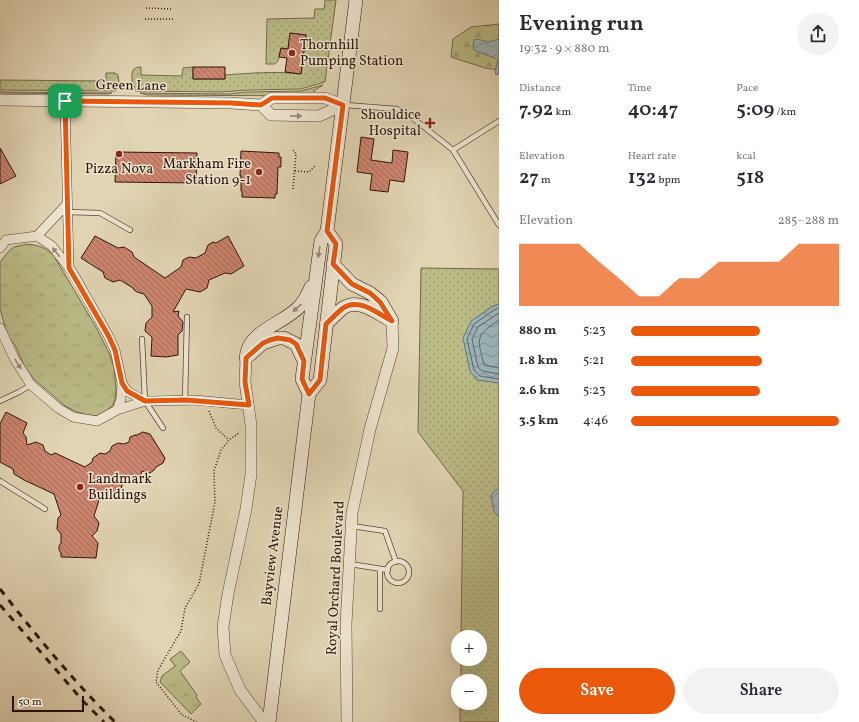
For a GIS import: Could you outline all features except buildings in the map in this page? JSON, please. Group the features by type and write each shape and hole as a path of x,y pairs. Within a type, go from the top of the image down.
{"main road":[{"name":"Bayview Avenue","path":"309,394 302,379 304,361 321,241 327,231 356,0"},
{"name":"Bayview Avenue","path":"269,722 309,394 320,380 336,244 327,231"},
{"path":"333,264 352,284 370,293 380,302 392,321"},
{"path":"246,358 248,348 256,337 299,307 306,299 316,274"},
{"path":"326,324 344,308 352,304 364,305 392,321"},
{"path":"246,358 263,343 278,338 290,340 296,344 304,361"}],"street":[{"name":"Green Lane","path":"0,100 231,103 261,105 272,98 325,98 343,105"},
{"path":"65,101 69,268"},
{"name":"Green Lane","path":"261,105 272,115 319,116 343,105"},
{"path":"0,248 6,240 37,236 67,208"},
{"path":"37,236 52,246 69,268 108,335 115,350 122,383 121,400 117,410"},
{"name":"Royal Orchard Boulevard","path":"346,717 346,624 352,513 368,436 393,348 392,321"},
{"path":"0,329 14,358 31,384 58,408 73,417 97,421 117,410 145,401 185,400 249,405"},
{"path":"246,358 245,378 252,425 250,481 223,627 225,655 240,690 264,722"},
{"path":"122,383 127,391 145,401"},
{"path":"338,722 346,717 355,722"}],"lane":[{"path":"343,105 397,109 414,119 453,150 499,225"},
{"path":"453,150 499,121"},
{"path":"67,208 100,213 130,230"},
{"path":"185,400 188,317"},
{"path":"142,340 145,401 163,428"},
{"path":"0,401 19,392 31,384"},
{"path":"0,481 45,510"},
{"path":"351,526 385,531 396,562"},
{"path":"396,562 402,563 407,567 409,574 402,582 395,583 389,578 388,570 390,566 396,562"},
{"path":"350,564 388,570"},
{"path":"380,569 380,610"}],"path":[{"path":"146,8 173,8"},
{"path":"146,19 173,19"},
{"path":"293,150 296,154 293,189"},
{"path":"295,171 309,172 315,166"},
{"path":"208,410 216,428 229,440"},
{"path":"197,722 182,716 156,682 158,670 181,631 185,608 199,584 215,502 214,472 221,450 229,440 239,433"}],"green space":[{"path":"325,0 336,0 325,82 301,89 222,92 136,91 134,88 132,72 137,67 141,67 141,75 182,76 183,68 193,67 193,79 225,79 225,75 254,73 301,74 306,35 290,33 288,49 281,48 278,61 275,64 266,64 267,19 314,18 315,9 324,9"},
{"path":"499,24 499,70 485,68 451,57 453,39 471,27"},
{"path":"106,73 115,73 118,75 119,83 116,91 0,90 0,80 106,81"},
{"path":"323,85 314,91 313,96 147,95 140,93 227,94 301,91"},
{"path":"0,92 112,93 107,94"},
{"path":"27,244 42,247 54,256 97,329 109,353 114,367 116,390 115,399 113,405 101,416 92,416 77,412 65,406 37,382 26,370 15,345 8,337 0,309 0,262 14,247"},
{"path":"421,268 499,269 499,722 460,722 460,710 487,710 487,674 461,674 461,666 487,666 487,630 461,630 463,491 418,432"},
{"path":"181,651 190,662 180,671 197,695 196,697 201,704 191,714 160,682 162,676 175,666 170,659"}],"water":[{"path":"478,39 488,42 499,39 499,73 496,75 495,71 498,60 474,50 474,40"},
{"path":"499,304 499,383 477,380 470,371 463,338 471,321 493,306"},
{"path":"499,489 499,517 494,512 491,496 495,490"}],"railway":[{"path":"0,589 70,674 115,722"},
{"path":"0,605 83,701 104,722"}],"place":[{"name":"Thornhill Pumping Station","path":"292,53"},
{"name":"Shouldice Hospital","path":"430,123"},
{"name":"Pizza Nova","path":"119,154"},
{"name":"Markham Fire Station 9-1","path":"259,172"},
{"name":"Landmark Buildings","path":"80,487"}],"route":[{"path":"272,98 325,98 343,105 327,231 336,244 333,264 352,284 370,293 380,302 392,321 377,314 364,305 352,304 344,308 326,324 320,380 309,394 302,379 304,361 296,344 284,338 278,338 263,343 246,358 245,382 249,405 185,400 145,401 127,391 122,383 115,350 108,335 69,268 65,101 231,103 261,105 272,98"}]}
